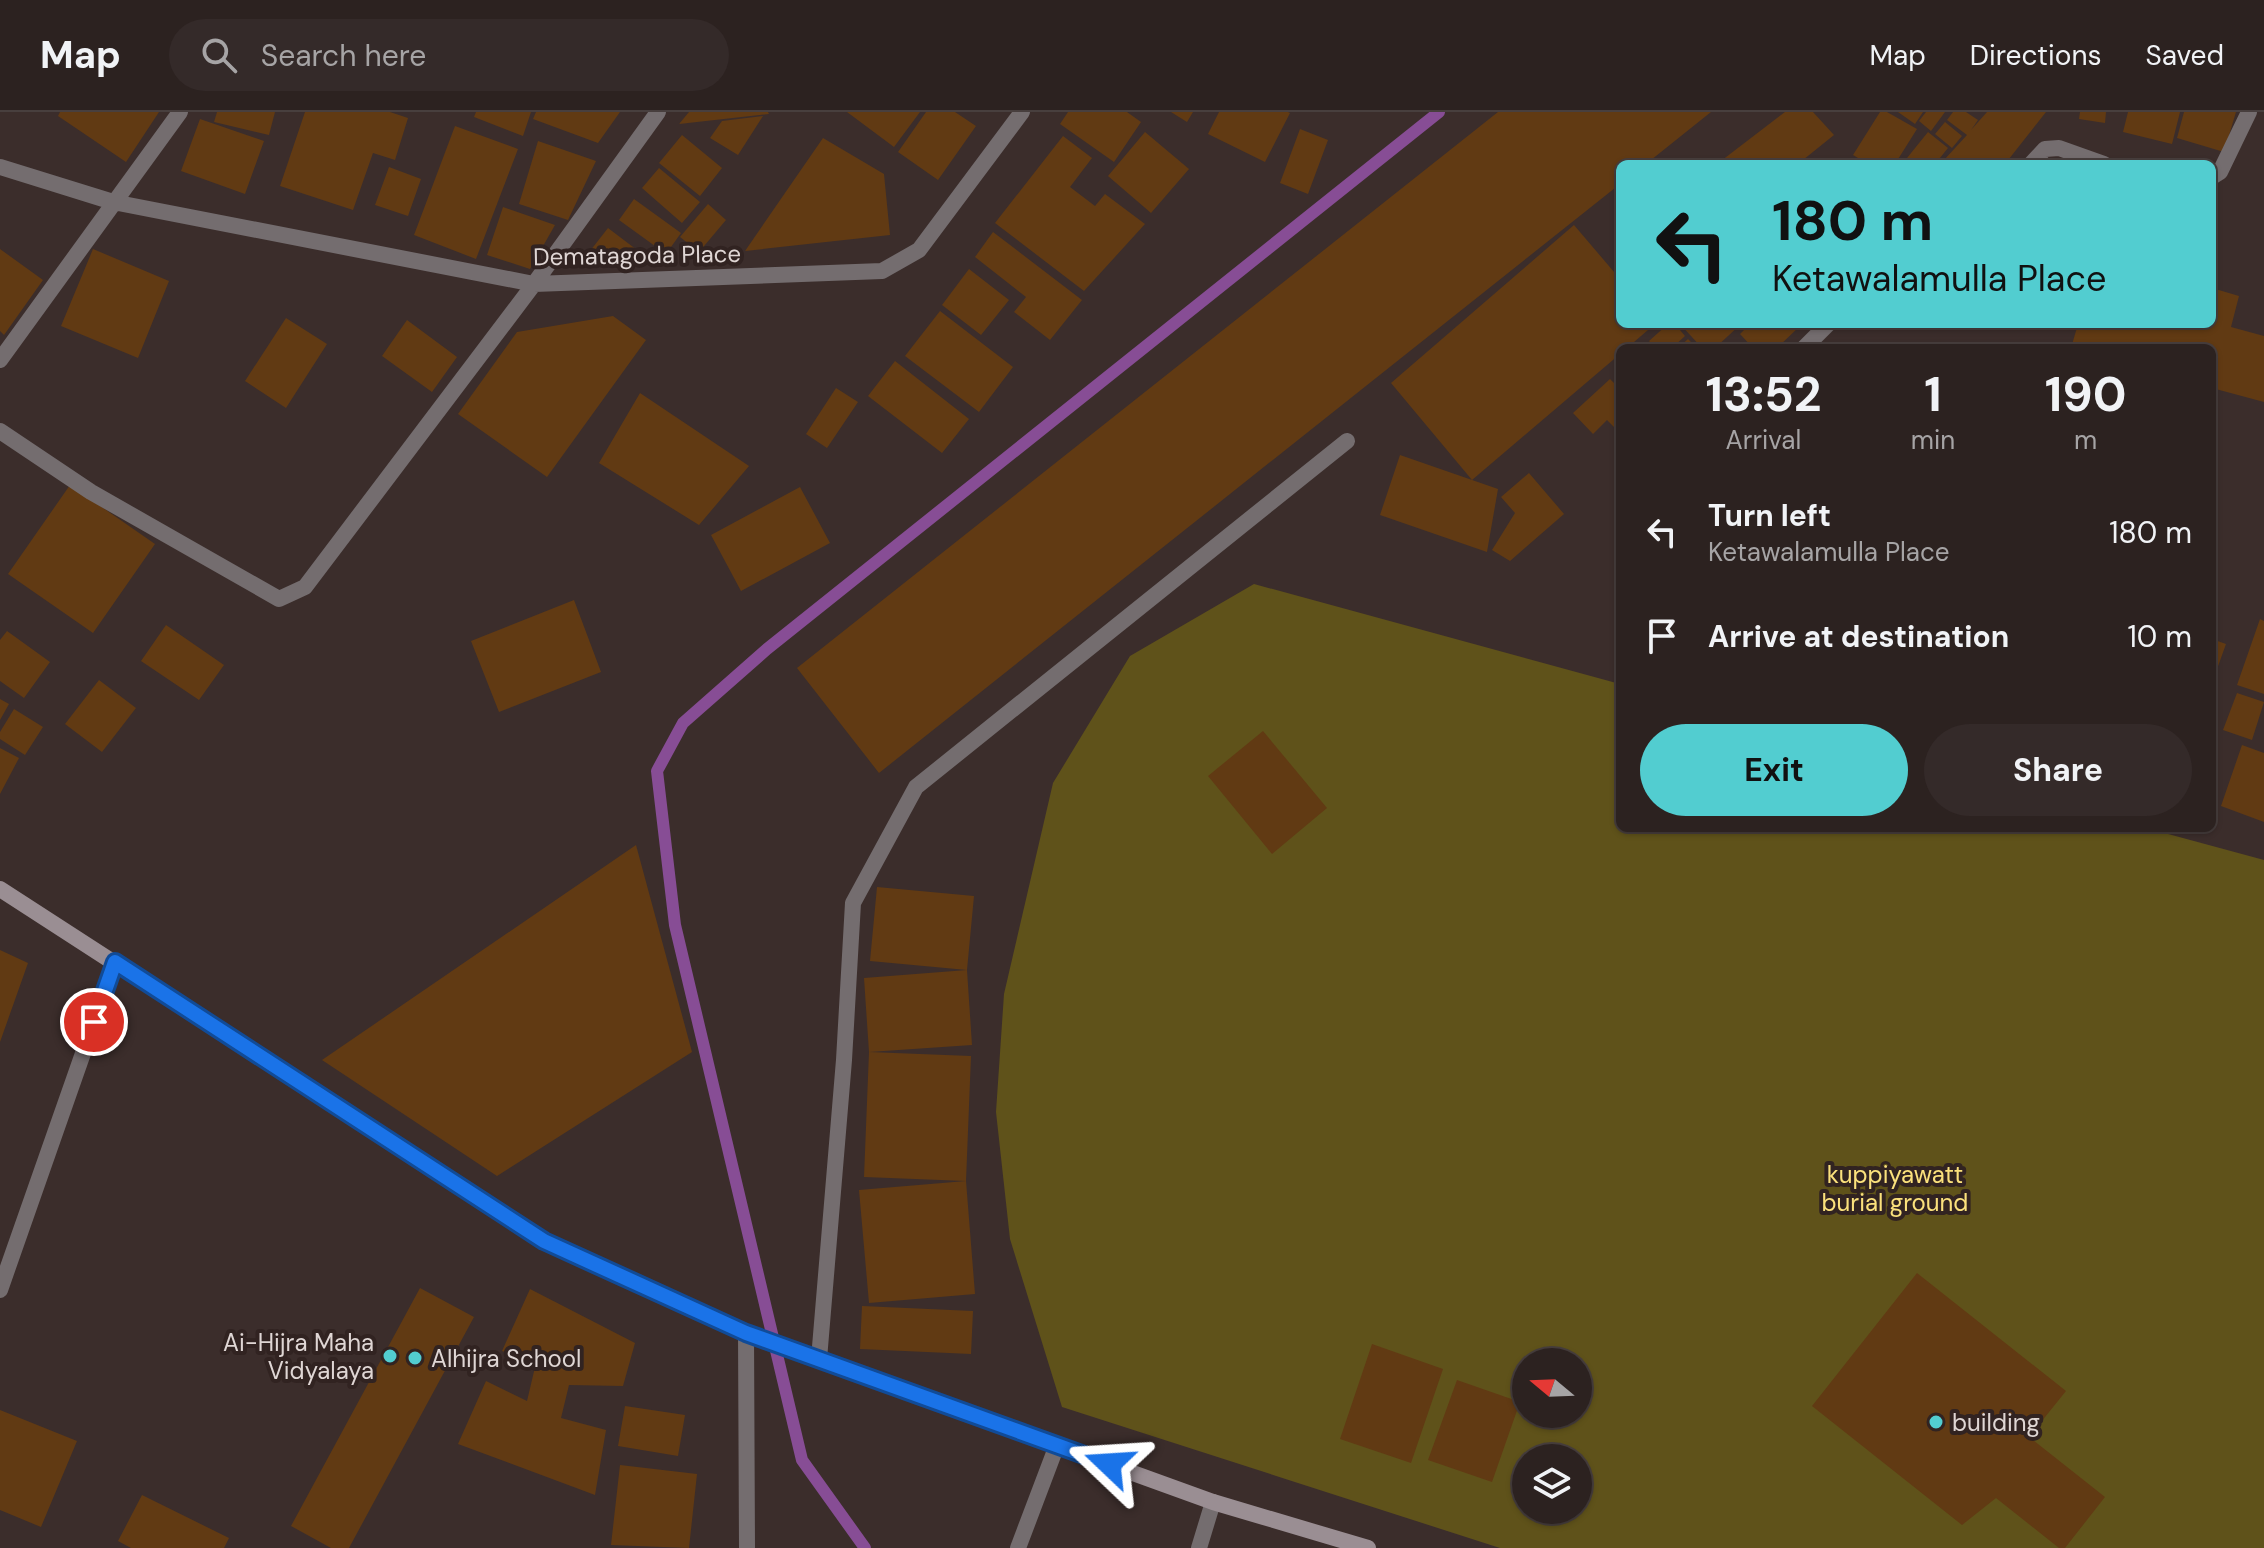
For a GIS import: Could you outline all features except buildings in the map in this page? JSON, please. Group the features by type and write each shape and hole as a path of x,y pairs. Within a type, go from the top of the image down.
{"main road":[{"path":"0,889 544,1241 750,1334 1213,1502 1368,1548"}],"street":[{"path":"0,360 180,112"},
{"path":"0,431 91,492 279,599 305,587 534,284 658,112"},
{"name":"Dematagoda Place","path":"0,167 113,202 534,284 882,271 919,250 1022,112"},
{"path":"2216,174 2249,112"},
{"path":"2035,160 2045,149 2059,148 2093,160"},
{"path":"1808,344 1824,328"},
{"path":"819,1359 844,1060 853,903 916,787 1347,441"},
{"path":"0,1290 115,962"},
{"path":"747,1548 750,1334"},
{"path":"1018,1548 1057,1445"},
{"path":"1199,1548 1213,1502"}],"green space":[{"name":"kuppiyawatt burial ground","path":"1254,584 1616,683 1616,832 2161,832 2264,860 2264,1548 1500,1548 1062,1407 1010,1239 996,1112 1004,994 1053,783 1130,656"}],"waterway":[{"path":"865,1548 802,1460 675,925 657,771 683,723 767,649 1439,112"}],"place":[{"name":"Ai-Hijra Maha Vidyalaya","path":"390,1356"},
{"name":"Alhijra School","path":"415,1358"},
{"name":"building","path":"1936,1422"}],"route":[{"path":"94,1022 115,962 544,1241 746,1333 1109,1464"}]}
